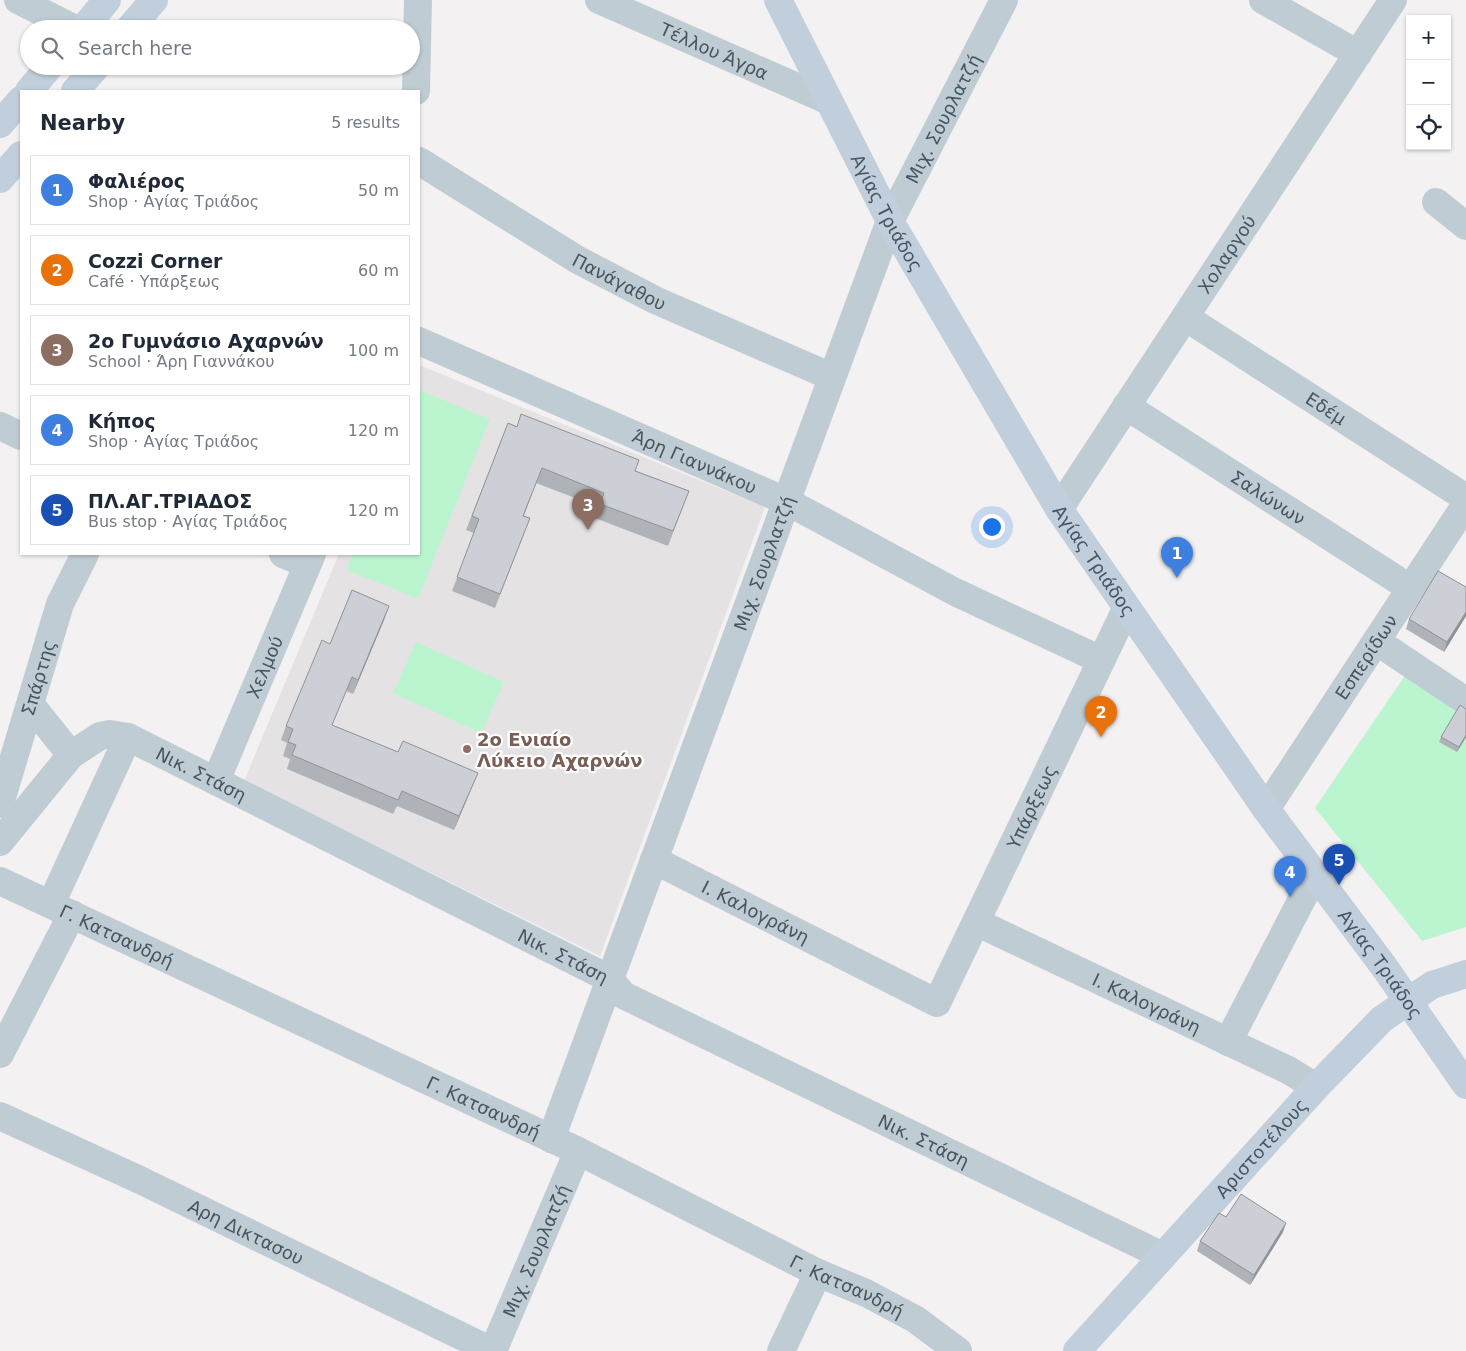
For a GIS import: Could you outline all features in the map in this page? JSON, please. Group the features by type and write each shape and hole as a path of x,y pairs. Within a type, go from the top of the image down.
{"street":[{"path":"18,0 57,20"},
{"path":"91,20 108,0"},
{"path":"137,20 154,0"},
{"path":"418,0 418,20"},
{"name":"Τέλλου Άγρα","path":"599,0 829,102"},
{"name":"Αγίας Τριάδος","path":"778,0 890,221 1059,509 1126,609 1266,809 1384,968 1466,1085"},
{"name":"Μιχ. Σουρλατζή","path":"551,1139 890,221 1004,0"},
{"path":"1263,0 1358,54"},
{"name":"Χολαργού","path":"1059,509 1394,0"},
{"path":"30,90 42,75"},
{"path":"77,90 89,75"},
{"path":"416,75 416,90"},
{"path":"0,124 20,101"},
{"path":"0,180 20,156"},
{"name":"Πανάγαθου","path":"420,162 578,260 655,300 832,377"},
{"path":"1436,202 1466,226"},
{"name":"Εδέμ","path":"1185,317 1466,498"},
{"name":"Άρη Γιαννάκου","path":"420,341 786,501 955,592 1101,660"},
{"name":"Σαλώνων","path":"1126,406 1410,588"},
{"path":"0,426 20,436"},
{"name":"Εσπερίδων","path":"1266,809 1466,504"},
{"name":"Σπάρτης","path":"0,804 60,604 84,555"},
{"name":"Χελμού","path":"216,781 301,557"},
{"name":"Υπάρξεως","path":"937,1004 1126,609"},
{"path":"1376,641 1466,701"},
{"path":"31,705 71,755"},
{"path":"0,838 71,755 100,736 110,734 128,737 62,909 0,1054"},
{"name":"Νικ. Στάση","path":"128,737 610,980 623,995 1163,1256"},
{"name":"Ι. Καλογράνη","path":"654,860 937,1004"},
{"path":"1228,1042 1314,876"},
{"name":"Γ. Κατσανδρή","path":"0,881 578,1151 818,1273 866,1293 915,1319 958,1351"},
{"name":"Ι. Καλογράνη","path":"976,922 1288,1070 1316,1087"},
{"name":"Αριστοτέλους","path":"1077,1351 1316,1087 1382,1019 1432,985 1466,974"},
{"name":"Αρη Δικτασου","path":"0,1116 140,1180 492,1351"},
{"name":"Μιχ. Σουρλατζή","path":"492,1351 578,1151"},
{"path":"781,1351 818,1273"}],"shaded area":[{"path":"420,365 765,507 600,956 244,781 339,555 420,555"}],"green space":[{"path":"420,390 490,419 418,599 347,570 353,555 420,555"},
{"path":"416,642 504,682 481,733 393,693"},
{"path":"1410,668 1466,701 1466,927 1422,941 1315,808"}],"building":[{"path":"521,414 639,460 635,471 689,491 673,531 600,504 604,493 542,468 523,516 530,518 500,594 457,577 479,519 472,516 508,423 517,427"},
{"path":"1438,571 1466,587 1466,612 1447,642 1409,619"},
{"path":"352,590 389,606 358,680 352,677 332,725 398,752 403,741 478,773 459,816 402,791 398,800 292,755 296,745 288,742 293,729 286,726 322,640 330,644"},
{"path":"1460,705 1466,709 1466,735 1459,747 1441,737"},
{"path":"1241,1194 1286,1223 1254,1275 1200,1241 1219,1213 1226,1217"}],"place":[{"name":"2ο Γυμνάσιο Αχαρνών","path":"588,530"},
{"name":"Φαλιέρος","path":"1177,578"},
{"name":"Cozzi Corner","path":"1101,737"},
{"name":"2ο Ενιαίο Λύκειο Αχαρνών","path":"467,749"},
{"name":"ΠΛ.ΑΓ.ΤΡΙΑΔΟΣ","path":"1339,885"},
{"name":"Κήπος","path":"1290,897"}]}
